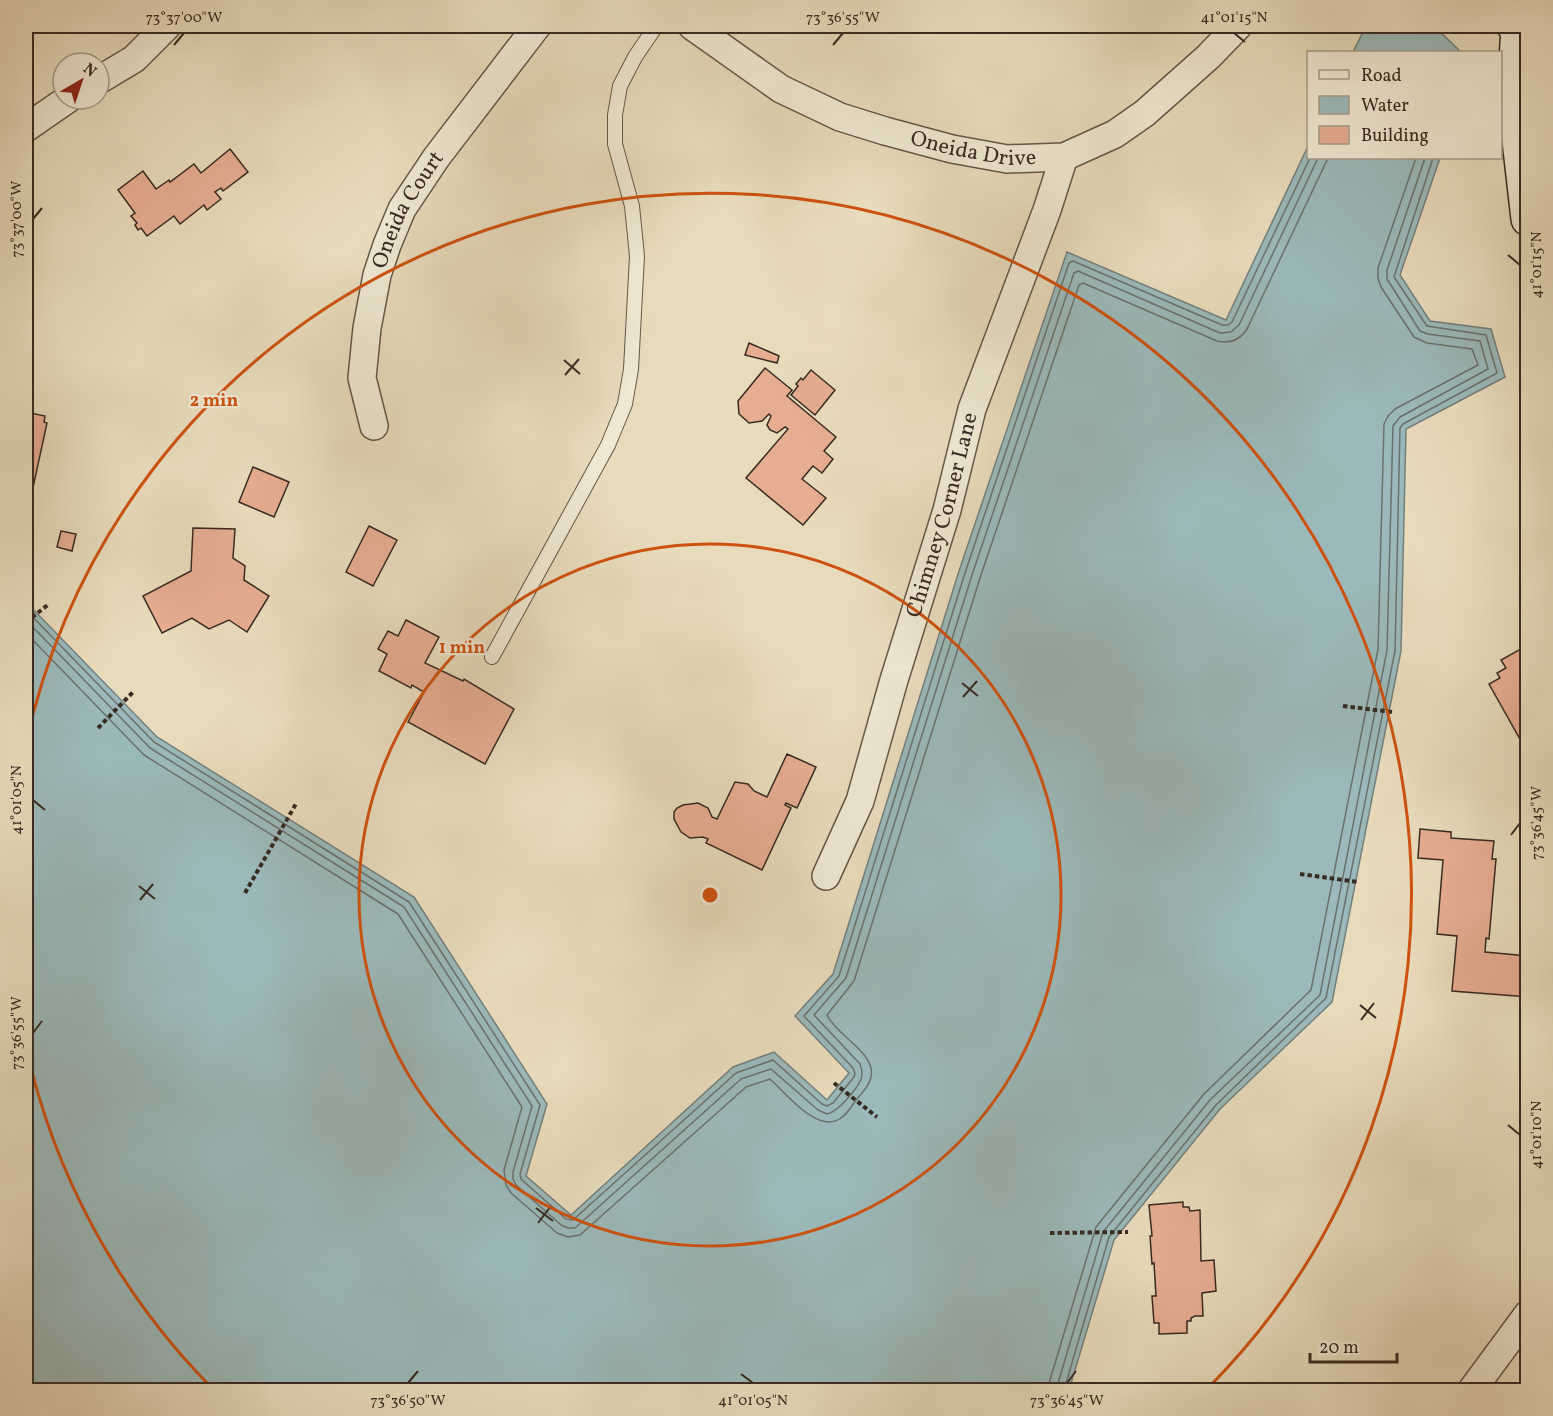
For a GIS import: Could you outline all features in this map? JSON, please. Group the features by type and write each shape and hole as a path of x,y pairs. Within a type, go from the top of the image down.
{"main road":[{"path":"1520,27 1515,75 1516,114 1527,219"}],"street":[{"path":"111,73 134,59 167,26"},
{"name":"Oneida Court","path":"374,426 362,378 367,328 377,275 387,245 402,209 436,158 537,26"},
{"name":"Oneida Drive","path":"692,26 781,89 840,117 941,146 1007,159 1064,157 1114,134 1146,113 1208,57 1238,26"},
{"path":"26,128 51,111"},
{"name":"Chimney Corner Lane","path":"826,876 860,801 894,680 947,510 972,409 1047,210 1064,157"},
{"path":"1472,1390 1526,1320"}],"lane":[{"path":"492,657 608,445 625,404 631,369 637,256 632,206 615,144 615,115 620,86 635,57 656,26"}],"path":[{"path":"26,622 49,604"},
{"path":"98,728 134,691"},
{"path":"1343,706 1392,712"},
{"path":"245,893 297,802"},
{"path":"1300,874 1358,882"},
{"path":"834,1083 877,1117"},
{"path":"1050,1233 1128,1232"}],"water":[{"path":"1366,26 1434,26 1460,51 1354,51"},
{"path":"1307,148 1307,159 1440,159 1400,275 1430,321 1491,329 1505,377 1406,429 1401,651 1332,1002 1220,1109 1114,1240 1069,1390 26,1390 26,602 157,737 414,897 547,1104 526,1176 571,1215 733,1067 774,1052 827,1100 849,1073 795,1016 833,974 959,571 1067,252 1226,320"}],"building":[{"path":"230,149 248,172 223,191 221,188 215,192 221,199 207,210 204,205 180,224 174,216 147,236 141,228 138,230 135,225 137,223 131,216 135,213 118,190 143,171 156,189 169,180 170,182 194,164 201,173"},
{"path":"749,343 779,356 777,363 745,355"},
{"path":"765,368 792,390 787,396 836,437 824,451 833,459 822,473 813,466 802,479 826,498 803,525 746,478 788,429 785,427 777,433 770,430 767,425 771,416 769,414 762,421 749,423 739,414 738,401"},
{"path":"811,370 835,390 815,415 791,395 798,386 796,384 801,378 803,380"},
{"path":"26,412 45,416 44,422 47,423 29,506 26,506"},
{"path":"253,467 289,482 274,517 239,502"},
{"path":"369,526 397,540 373,586 346,572"},
{"path":"193,528 235,529 233,558 245,566 244,580 269,596 247,632 229,620 209,629 192,618 162,633 143,596 191,571"},
{"path":"61,531 76,534 72,551 57,547"},
{"path":"406,620 439,637 425,663 463,681 464,679 514,709 485,764 408,722 424,692 412,685 411,688 379,671 387,654 378,649 388,631 398,636"},
{"path":"1528,645 1528,747 1525,748 1489,684 1500,678 1497,673 1506,668 1501,660"},
{"path":"787,754 816,767 797,808 786,803 785,805 791,808 762,870 706,843 708,839 690,838 681,832 674,819 674,812 677,808 698,803 708,808 712,817 717,819 735,782 748,784 754,791 767,797"},
{"path":"1420,829 1451,832 1451,838 1494,841 1492,859 1496,859 1489,939 1486,938 1485,952 1528,956 1528,997 1452,991 1457,936 1437,934 1443,860 1418,858"},
{"path":"1183,1202 1183,1207 1189,1207 1190,1211 1200,1210 1201,1261 1214,1260 1216,1291 1202,1293 1203,1316 1195,1316 1191,1318 1191,1321 1187,1321 1187,1333 1159,1334 1159,1323 1154,1323 1152,1296 1156,1296 1149,1205"}]}
